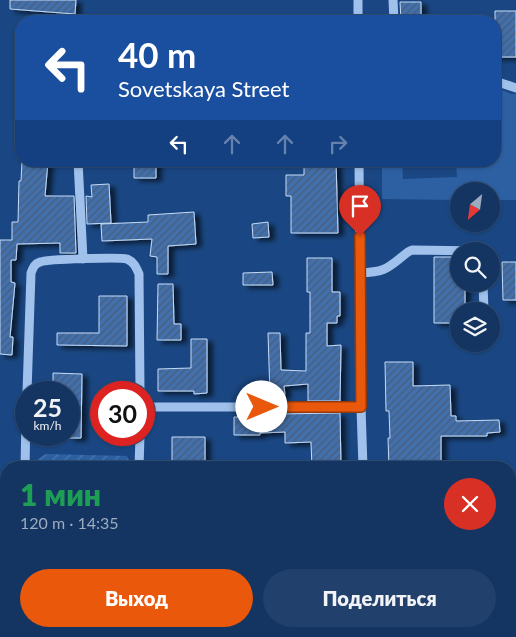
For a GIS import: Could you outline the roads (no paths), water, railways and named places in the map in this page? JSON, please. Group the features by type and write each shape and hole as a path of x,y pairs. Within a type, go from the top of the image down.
{"street":[{"path":"358,0 358,15"},
{"path":"393,0 394,15"},
{"path":"501,83 516,88"},
{"path":"78,167 83,259"},
{"path":"359,167 363,461"},
{"path":"360,273 384,270 412,250 450,251"},
{"path":"27,381 31,274 34,265 41,261 83,259 126,259 136,265 138,274 140,381"},
{"path":"155,408 361,407"},
{"path":"25,446 25,461"},
{"path":"139,461 140,446"}]}
